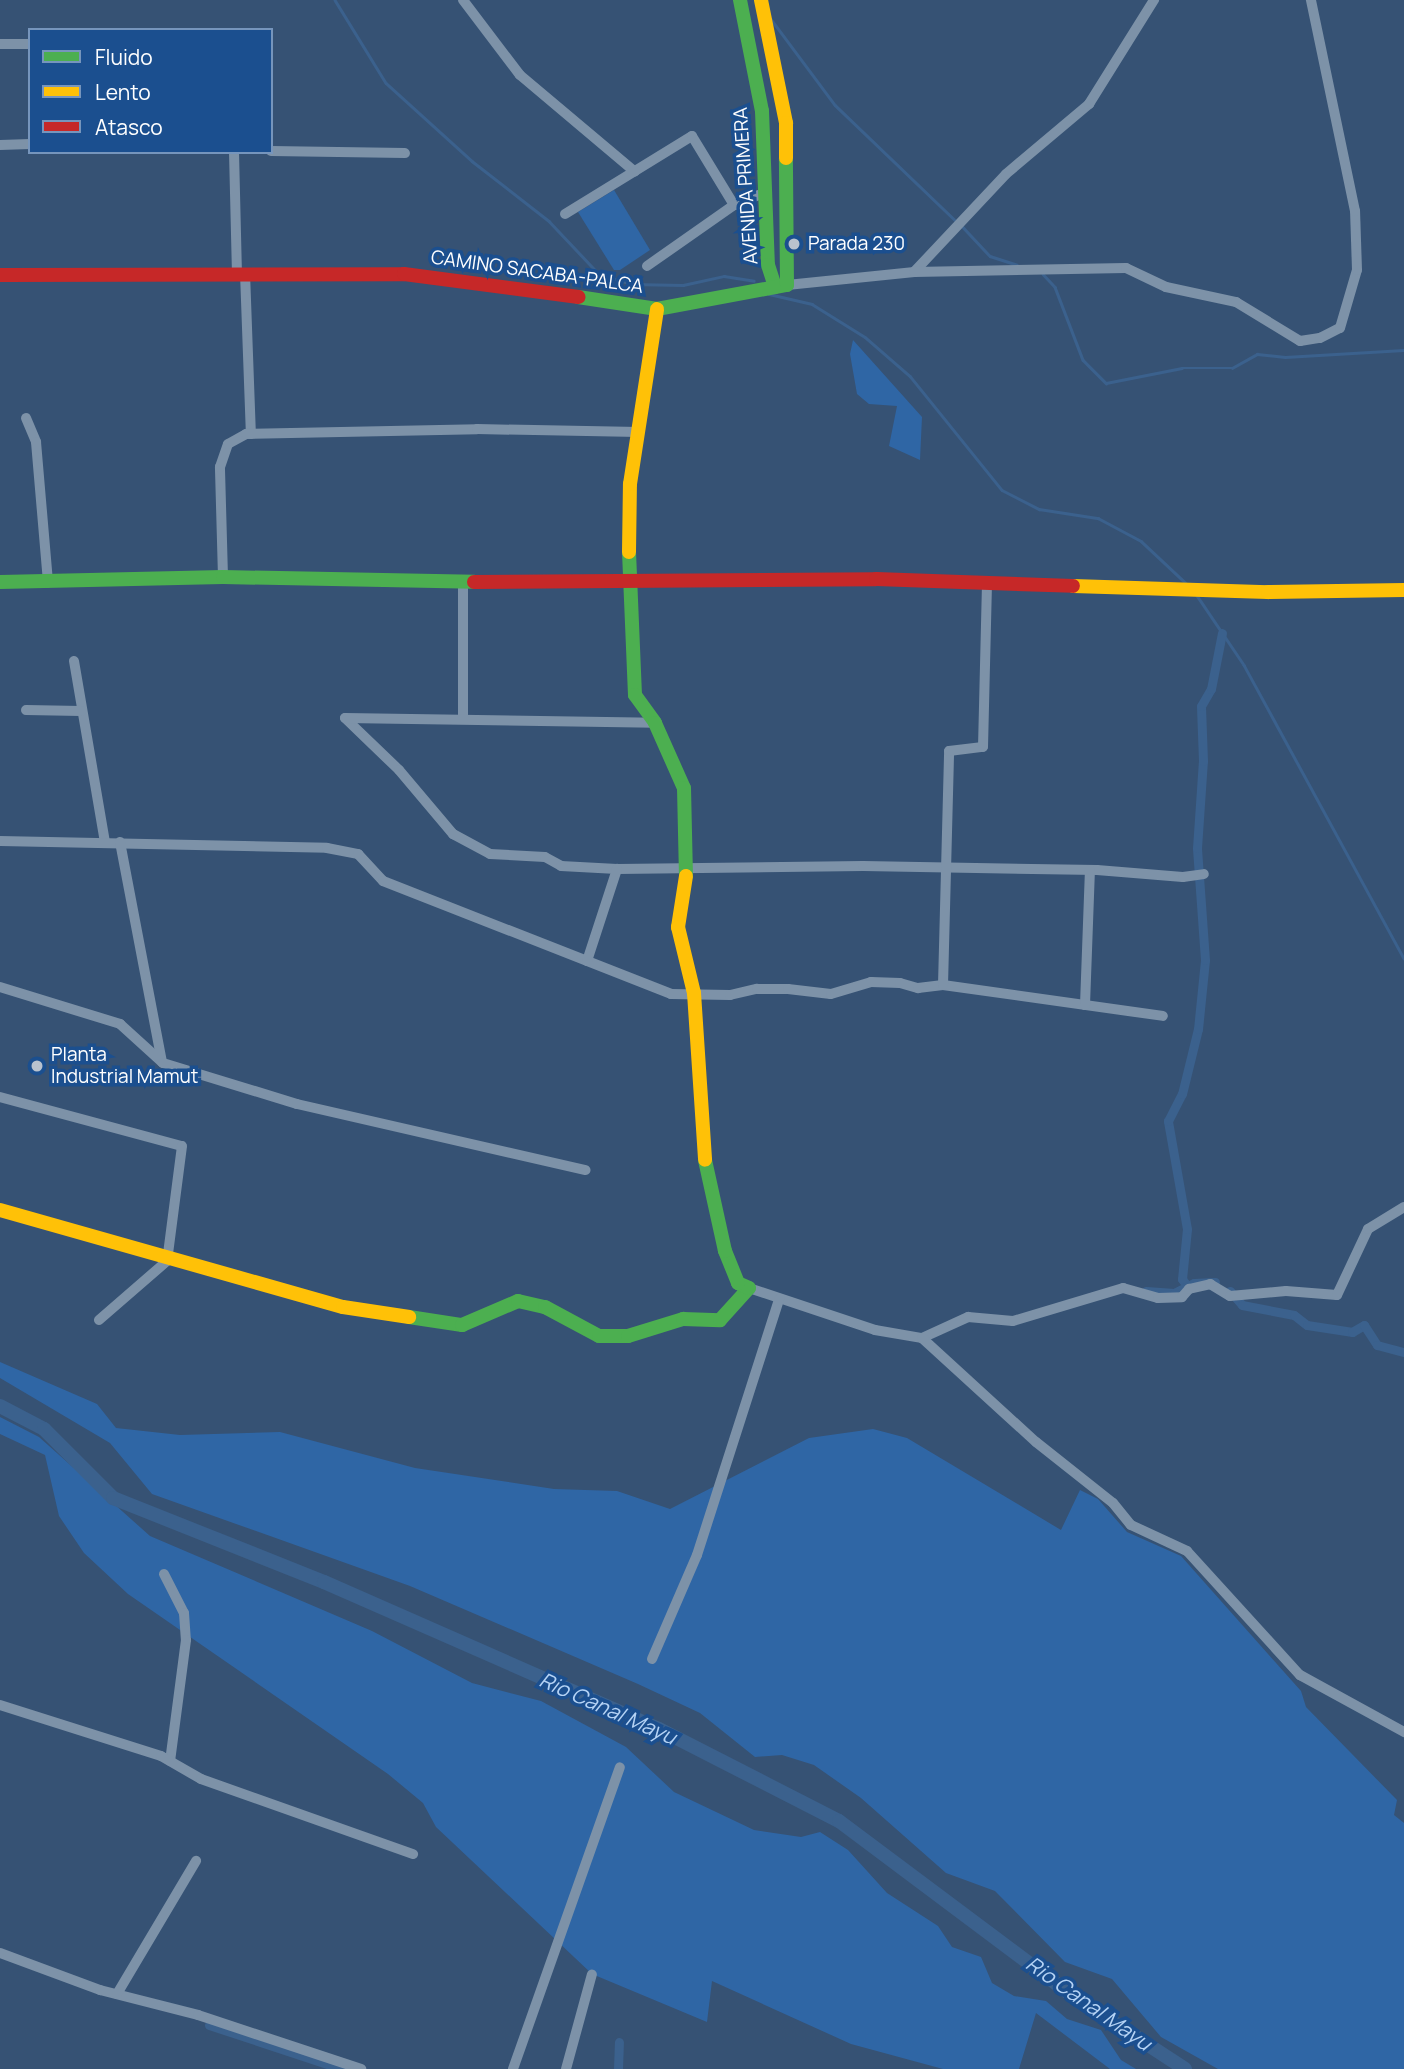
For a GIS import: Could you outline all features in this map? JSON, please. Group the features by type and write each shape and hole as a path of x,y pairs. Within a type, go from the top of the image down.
{"street":[{"path":"463,0 520,75 635,172"},
{"name":"AVENIDA PRIMERA","path":"740,0 762,111 768,265 781,286"},
{"name":"AVENIDA PRIMERA","path":"761,0 786,123 781,286"},
{"path":"914,272 1006,174 1089,104 1154,0"},
{"name":"CAMINO SACABA-PALCA","path":"0,275 241,273 467,279 657,309 781,286 914,272 1126,268 1166,287 1236,302 1300,341 1320,338 1340,328 1357,270 1355,211 1311,0"},
{"path":"0,44 28,44"},
{"path":"565,214 692,136 734,205"},
{"path":"0,145 28,144"},
{"path":"273,151 405,153"},
{"path":"234,154 251,434"},
{"path":"647,266 734,205 766,192"},
{"path":"657,309 630,484 629,583 635,695 655,723 684,788 687,869 678,927 695,993 704,1156 726,1251 738,1283 875,1330 922,1338 1036,1442 1114,1503 1131,1525 1187,1551 1300,1675 1404,1732"},
{"path":"26,418 36,442 48,582"},
{"path":"223,577 220,467 228,444 251,434 477,429 639,432"},
{"path":"0,582 223,577 463,582 987,582 1268,592 1404,590"},
{"path":"463,582 463,719"},
{"path":"943,985 949,751 983,747 987,582"},
{"path":"74,661 105,842"},
{"path":"26,710 81,712"},
{"path":"655,723 345,718 399,770 453,834 490,854 545,857 561,866 617,869 687,869 698,865 1090,870 1182,877 1205,874"},
{"path":"0,841 327,848 358,854 383,881 671,994 730,995 788,989 831,994 871,982 918,988 943,985 1163,1016"},
{"path":"120,842 162,1062"},
{"path":"587,961 617,869"},
{"path":"1086,1005 1090,870"},
{"path":"0,987 120,1024 162,1062 297,1104 586,1170"},
{"path":"0,1097 182,1146 167,1261 99,1320"},
{"path":"922,1338 968,1317 1013,1321 1123,1288 1158,1298 1182,1297 1189,1289 1210,1284 1230,1296 1286,1291 1337,1295 1368,1230 1404,1207"},
{"path":"0,1210 167,1261 372,1314 462,1325 518,1301 545,1307 599,1336 628,1336 684,1319 720,1320 749,1288"},
{"path":"652,1658 696,1555 779,1299"},
{"path":"164,1574 184,1612 186,1640 170,1761"},
{"path":"0,1706 170,1761 201,1779 413,1854"},
{"path":"513,2069 620,1767"},
{"path":"117,1994 196,1861"},
{"path":"0,1953 117,1994 324,2053 361,2069"},
{"path":"566,2069 592,1974"}],"shaded area":[{"path":"614,190 650,250 620,270 614,270 578,212"},
{"path":"853,340 922,417 920,460 889,446 897,406 869,404 857,394 850,354"},
{"path":"0,1362 97,1404 116,1428 180,1435 280,1432 415,1468 554,1489 617,1491 670,1509 809,1438 873,1429 907,1438 1061,1530 1080,1490 1098,1499 1127,1532 1181,1556 1301,1691 1306,1707 1397,1800 1394,1815 1404,1823 1404,2069 1218,2069 1161,2037 1112,1979 1065,1962 995,1891 946,1873 861,1798 814,1765 782,1755 755,1757 700,1713 638,1684 410,1586 152,1494 110,1443 0,1378"},
{"path":"0,1417 39,1437 150,1536 372,1631 472,1683 541,1701 626,1747 674,1792 754,1830 801,1837 820,1832 848,1850 887,1893 938,1926 952,1947 981,1957 992,1983 1014,1996 1046,2001 1067,2019 1101,2030 1121,2060 1136,2069 1110,2069 1036,2013 1019,2069 943,2069 851,2044 712,1981 707,2022 592,1974 436,1827 423,1803 388,1774 128,1594 84,1553 59,1516 45,1455 0,1434"}],"waterway":[{"path":"335,0 386,83 472,161 549,221 599,274 631,284 683,285 724,276 754,281"},
{"path":"771,19 835,105 957,222"},
{"path":"962,226 990,256 1017,265"},
{"path":"1043,274 1055,287 1083,360 1106,383 1182,368 1232,368 1257,354 1285,357 1404,350"},
{"path":"769,294 812,304 865,337 910,376 1002,490 1039,509 1098,518 1141,541 1187,584"},
{"path":"1196,594 1244,665 1404,958"},
{"path":"1188,1287 1182,1279 1187,1229 1168,1121 1182,1094 1198,1029 1205,960 1197,848 1203,761 1201,706 1211,689 1222,633"},
{"path":"1146,1291 1174,1293 1194,1283 1215,1282"},
{"path":"1230,1291 1242,1305 1294,1315 1307,1325 1352,1332 1364,1325 1377,1345 1404,1352"},
{"name":"Rio Canal Mayu","path":"0,1406 44,1429 113,1498 324,1582 659,1729 839,1821 1072,1995 1185,2069"},
{"path":"209,2025 342,2069"},
{"path":"618,2069 619,2042"}],"traffic: fast":[{"path":"740,0 762,111 768,265 775,287"},
{"path":"578,297 657,309 787,285 786,158"},
{"path":"629,552 635,695 655,723 684,788 686,876"},
{"path":"0,582 223,577 474,582"},
{"path":"409,1317 462,1325 518,1301 545,1307 599,1336 628,1336 683,1319 720,1320 749,1288 738,1283 725,1251 705,1160"}],"traffic: slow":[{"path":"761,0 786,123 786,158"},
{"path":"629,552 630,484 657,309"},
{"path":"1073,586 1268,592 1404,590"},
{"path":"686,876 678,927 694,993 705,1160"},
{"path":"0,1210 343,1307 409,1317"}],"traffic: jam":[{"path":"0,275 404,274 578,297"},
{"path":"474,582 876,579 1073,586"}],"place":[{"name":"Parada 230","path":"794,244"},
{"name":"Planta Industrial Mamut","path":"37,1066"}]}
